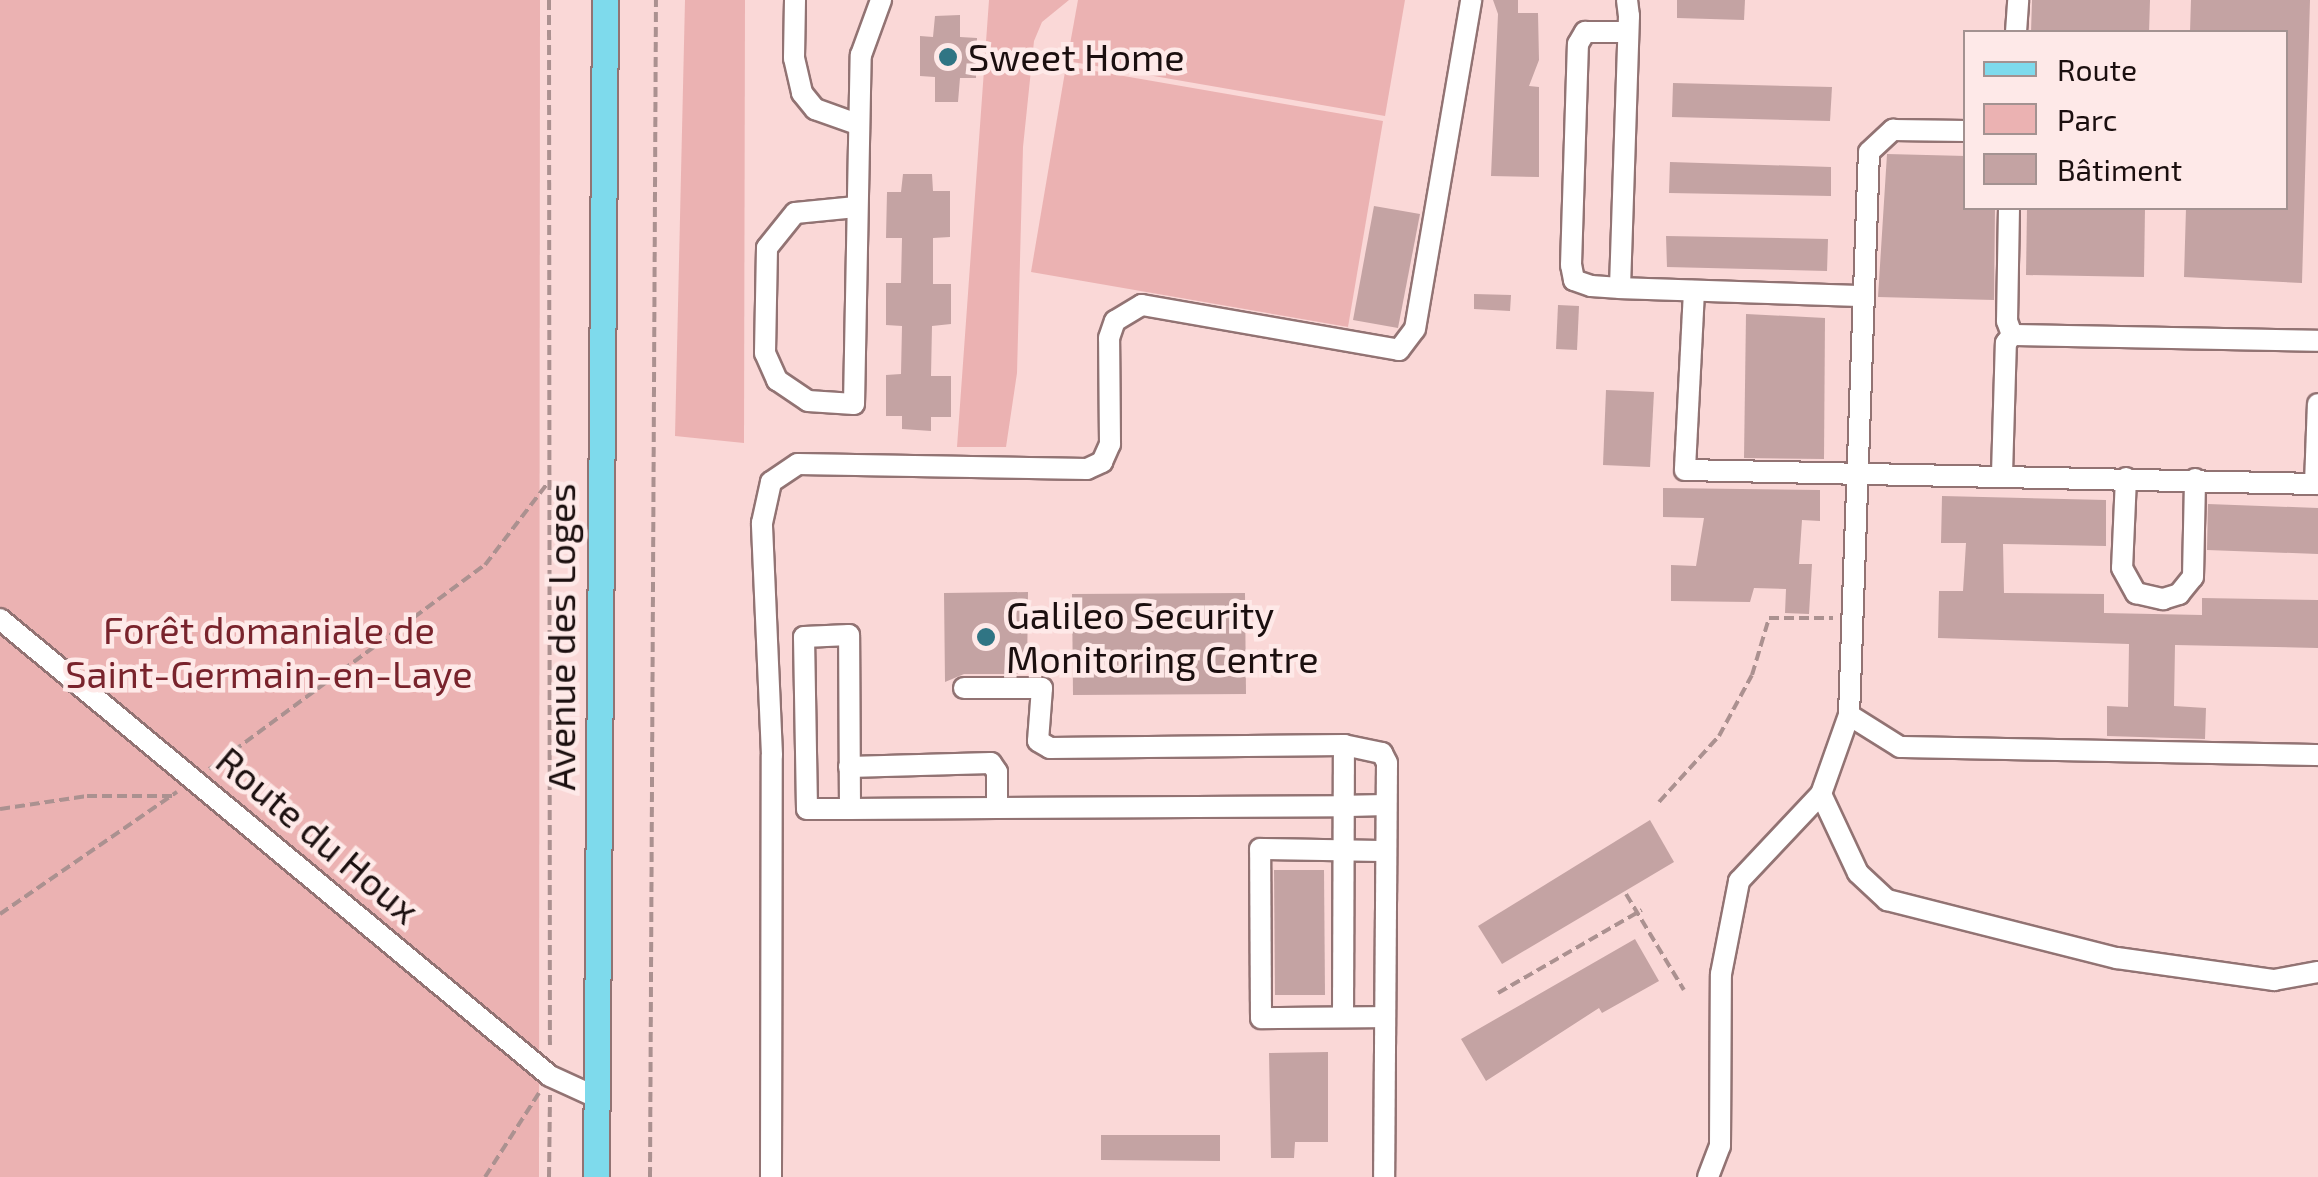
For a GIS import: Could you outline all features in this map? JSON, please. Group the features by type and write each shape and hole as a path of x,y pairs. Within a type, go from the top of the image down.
{"main road":[{"name":"Avenue des Loges","path":"596,1177 602,0"}],"street":[{"path":"795,0 794,58 802,93 815,109 857,124"},
{"path":"856,207 795,213 768,248 765,353 777,380 808,401 854,404 857,124 862,55 881,0"},
{"path":"770,1177 772,755 762,523 771,482 798,464 1087,469 1102,462 1110,444 1109,338 1115,321 1142,305 1399,350 1415,329 1472,0"},
{"path":"1620,288 1627,0"},
{"path":"2016,30 2018,0"},
{"path":"1628,32 1585,32 1578,44 1571,246 1574,280 1620,288 1864,296"},
{"path":"1708,1177 1720,1146 1722,974 1734,899 1756,858 1822,794 1849,714 1868,152 1893,130 1963,131"},
{"path":"2009,210 2007,321 2012,335"},
{"path":"1694,291 1685,470 2002,474 2317,484 2318,404"},
{"path":"2012,335 2318,340"},
{"path":"2002,474 2006,343 2012,335"},
{"path":"2126,478 2122,568 2144,598 2178,594 2192,577 2195,480"},
{"name":"Route du Houx","path":"0,618 550,1076 596,1098"},
{"path":"850,809 850,636 804,637 807,809 850,809 1344,806 1386,805"},
{"path":"964,688 1042,688 1038,741 1050,748 1344,745 1382,752 1386,805 1384,1177"},
{"path":"1849,714 1900,747 2318,755"},
{"path":"1343,1018 1344,745"},
{"path":"850,767 990,763 997,772 997,808"},
{"path":"1822,794 1858,873 1887,900 2117,958 2274,980 2318,972"},
{"path":"1385,1017 1260,1018 1260,850 1386,850"}],"path":[{"path":"548,0 549,1177"},
{"path":"650,1177 656,0"},
{"path":"0,914 196,780 485,565 549,481"},
{"path":"1659,802 1719,736 1752,675 1769,618 1817,623 1852,613"},
{"path":"0,809 87,796 172,796"},
{"path":"1626,894 1640,911 1684,990"},
{"path":"1498,993 1640,911"},
{"path":"485,1177 550,1076"}],"green space":[{"name":"Forêt domaniale de Saint-Germain-en-Laye","path":"0,0 540,0 539,1177 0,1177"},
{"path":"685,0 745,0 744,443 675,436"},
{"path":"989,0 1069,0 1042,22 1034,41 1023,147 1017,373 1006,447 957,447"},
{"path":"1078,0 1405,0 1385,116 1067,61"},
{"path":"1066,66 1383,121 1348,327 1031,272"}],"building":[{"path":"1493,0 1518,0 1518,13 1538,13 1539,60 1529,86 1539,87 1539,177 1491,176 1498,14"},
{"path":"1677,0 1745,0 1744,20 1677,18"},
{"path":"2032,0 2150,0 2149,30 2031,30"},
{"path":"2191,0 2310,0 2302,283 2184,277 2186,210 2288,210 2288,30 2190,30"},
{"name":"Sweet Home","path":"960,15 960,37 977,38 976,78 960,78 958,102 935,102 935,77 920,76 920,36 933,37 935,16"},
{"path":"1673,83 1832,87 1830,121 1672,117"},
{"path":"1887,154 1963,156 1963,210 1995,210 1994,300 1878,297"},
{"path":"1670,162 1831,167 1831,196 1669,193"},
{"path":"903,174 932,174 933,191 950,191 950,237 933,238 933,284 951,284 951,324 932,326 931,376 951,376 951,417 931,417 931,431 902,429 902,416 886,416 886,375 901,374 902,326 886,325 886,283 901,283 902,238 886,238 887,192 901,192"},
{"path":"1374,206 1420,214 1398,328 1353,320"},
{"path":"2027,210 2145,210 2144,277 2026,275"},
{"path":"1666,236 1828,239 1827,271 1667,267"},
{"path":"1474,294 1511,295 1510,311 1474,309"},
{"path":"1558,305 1579,306 1577,350 1556,349"},
{"path":"1746,314 1825,318 1824,459 1744,458"},
{"path":"1606,390 1654,392 1650,467 1603,465"},
{"path":"1663,488 1820,490 1820,521 1802,520 1799,564 1812,564 1809,614 1785,613 1786,589 1754,588 1750,602 1671,601 1671,565 1696,566 1704,518 1663,517"},
{"path":"1942,496 2106,500 2106,546 2003,544 2004,593 2104,594 2104,613 2202,615 2202,598 2318,600 2318,648 2175,645 2174,706 2206,708 2205,739 2107,736 2107,706 2128,707 2129,644 1938,638 1939,591 1963,591 1966,543 1941,543"},
{"path":"2208,504 2318,508 2318,554 2207,550"},
{"name":"Galileo Security Monitoring Centre","path":"1028,592 1027,674 964,674 945,682 944,593"},
{"path":"1245,593 1246,694 1073,695 1072,594"},
{"path":"1650,820 1674,862 1502,964 1478,926"},
{"path":"1274,870 1324,870 1325,995 1275,995"},
{"path":"1635,939 1659,981 1602,1013 1599,1008 1486,1081 1461,1039"},
{"path":"1328,1052 1328,1142 1295,1142 1294,1158 1271,1158 1269,1053"},
{"path":"1101,1135 1220,1135 1220,1161 1101,1160"}],"place":[{"name":"Sweet Home","path":"948,57"},
{"name":"Galileo Security Monitoring Centre","path":"986,637"}]}
